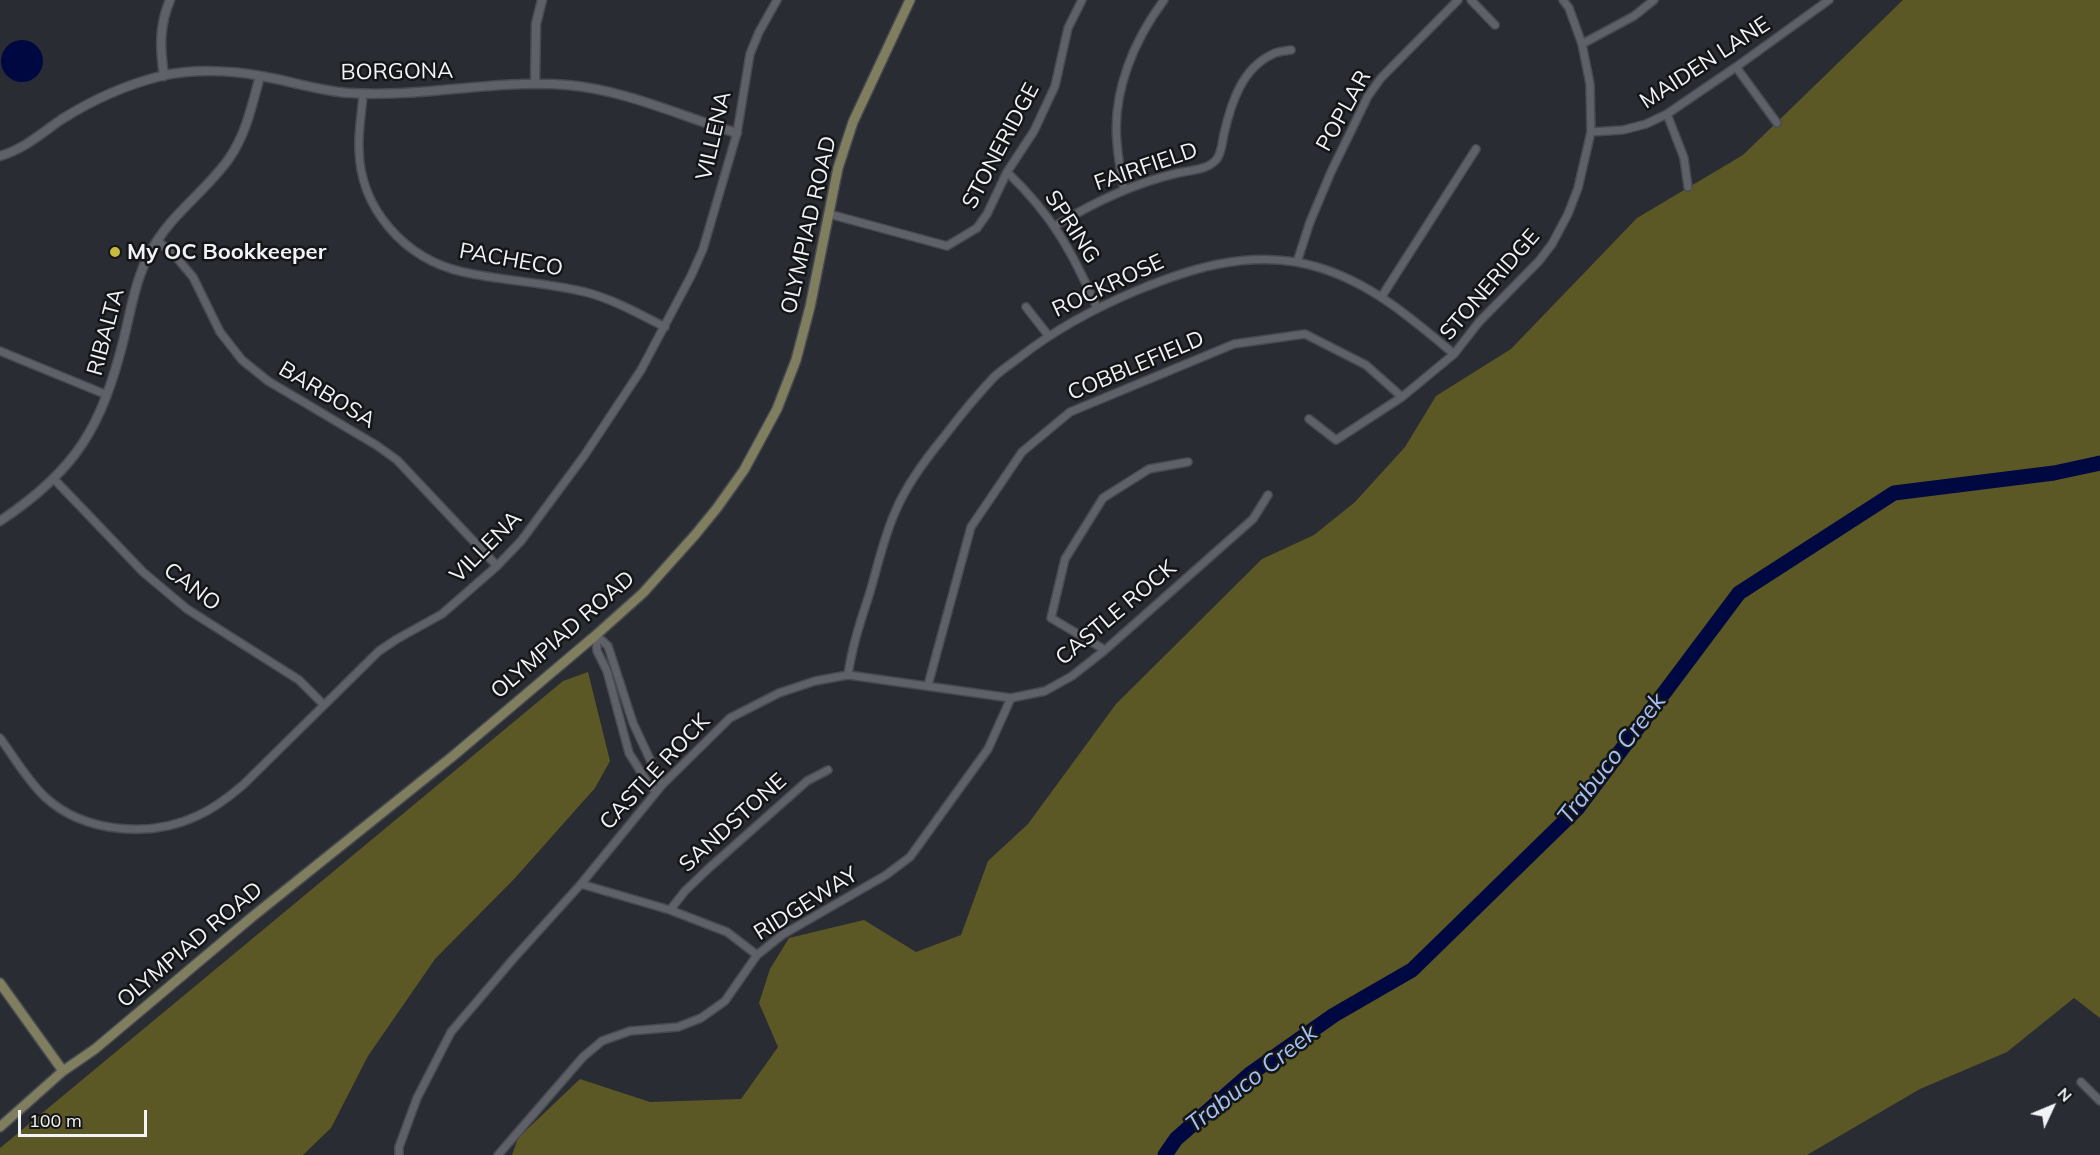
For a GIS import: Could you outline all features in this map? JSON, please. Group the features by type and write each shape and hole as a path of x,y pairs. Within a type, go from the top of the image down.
{"main road":[{"name":"OLYMPIAD ROAD","path":"0,1127 63,1071 95,1049 252,917 453,756 597,634 666,570 717,508 744,470 777,409 796,360 810,307 838,168 853,122 910,0"},
{"path":"0,983 63,1071"}],"street":[{"path":"164,76 160,29 170,0"},
{"path":"535,84 536,24 542,0"},
{"name":"VILLENA","path":"0,738 34,786 58,807 76,817 121,829 144,829 184,821 212,809 228,798 379,651 442,614 497,566 534,525 595,440 641,370 665,327 703,249 737,133 750,54 777,0"},
{"name":"STONERIDGE","path":"829,214 947,246 977,228 987,214 1007,172 1034,131 1055,86 1068,28 1083,0"},
{"path":"1124,189 1117,142 1117,113 1127,69 1137,44 1164,0"},
{"name":"POPLAR","path":"1297,262 1310,222 1331,172 1368,96 1381,78 1458,0"},
{"path":"1471,0 1495,25"},
{"name":"STONERIDGE","path":"1309,419 1336,440 1402,397 1454,354 1479,322 1552,244 1568,214 1578,188 1591,132 1590,84 1582,44 1569,8 1563,0"},
{"path":"1582,44 1634,16 1654,0"},
{"name":"MAIDEN LANE","path":"1591,132 1623,130 1646,124 1666,114 1829,0"},
{"name":"FAIRFIELD","path":"1055,226 1124,189 1161,177 1209,166 1219,157 1231,104 1243,82 1258,64 1274,53 1291,50"},
{"path":"1736,67 1777,123"},
{"name":"BORGONA","path":"0,156 22,147 105,94 164,76 221,72 260,76 325,91 363,94 535,84 599,88 737,133"},
{"name":"RIBALTA","path":"0,521 54,479 85,442 99,418 140,276 157,240 167,225 218,172 233,152 244,130 260,76"},
{"name":"PACHECO","path":"363,94 359,148 365,185 380,217 414,250 432,261 459,271 587,292 618,303 665,327"},
{"path":"1666,114 1684,158 1688,187"},
{"path":"1382,296 1476,149"},
{"name":"SPRING","path":"1007,172 1028,192 1055,226 1079,266 1097,308"},
{"name":"BARBOSA","path":"157,240 194,277 220,332 242,360 268,381 376,445 397,460 497,566"},
{"name":"ROCKROSE","path":"848,675 851,653 884,542 896,509 909,485 932,452 997,375 1048,335 1097,308 1180,273 1212,264 1243,260 1297,262 1341,275 1382,296 1411,316 1454,354"},
{"path":"1026,308 1048,335"},
{"name":"COBBLEFIELD","path":"928,685 971,527 1022,452 1070,412 1234,344 1305,334 1366,365 1402,397"},
{"path":"0,351 107,395"},
{"path":"1105,650 1051,618 1065,559 1102,498 1149,469 1188,462"},
{"name":"CANO","path":"54,479 144,573 187,609 299,680 324,705"},
{"name":"CASTLE ROCK","path":"399,1155 399,1147 417,1098 452,1032 514,958 581,884 662,785 730,718 779,693 815,681 848,675 1011,698 1046,691 1072,676 1105,650 1253,519 1268,495"},
{"path":"597,634 608,646 633,723 662,785"},
{"path":"597,634 597,651 607,673 626,743 638,767 656,792"},
{"path":"607,673 617,668"},
{"name":"RIDGEWAY","path":"498,1155 583,1057 602,1041 630,1031 678,1027 701,1018 725,1001 757,955 782,935 886,875 910,857 988,749 1011,698"},
{"path":"638,767 650,759"},
{"name":"SANDSTONE","path":"670,910 685,891 709,868 807,781 828,771"},
{"path":"581,884 670,910 727,932 757,955"},
{"path":"2081,1082 2100,1101"}],"shaded area":[{"path":"1903,0 2100,0 2100,1018 2074,998 2007,1052 1920,1089 1807,1155 512,1155 518,1138 580,1079 650,1102 741,1099 778,1047 759,1003 770,969 789,938 864,920 916,952 961,935 988,861 1028,824 1116,704 1262,559 1314,535 1355,502 1405,447 1436,396 1511,349 1637,218 1743,155"},
{"path":"22,40 37,46 43,61 37,76 22,82 7,76 1,61 7,46"},
{"path":"588,672 610,761 595,788 515,878 435,959 368,1056 331,1128 303,1155 0,1155 0,1148 563,681"}],"waterway":[{"name":"Trabuco Creek","path":"1165,1155 1176,1139 1250,1074 1334,1015 1412,970 1577,809 1739,593 1894,493 2054,473 2100,463"}],"place":[{"name":"My OC Bookkeeper","path":"115,252"}]}
